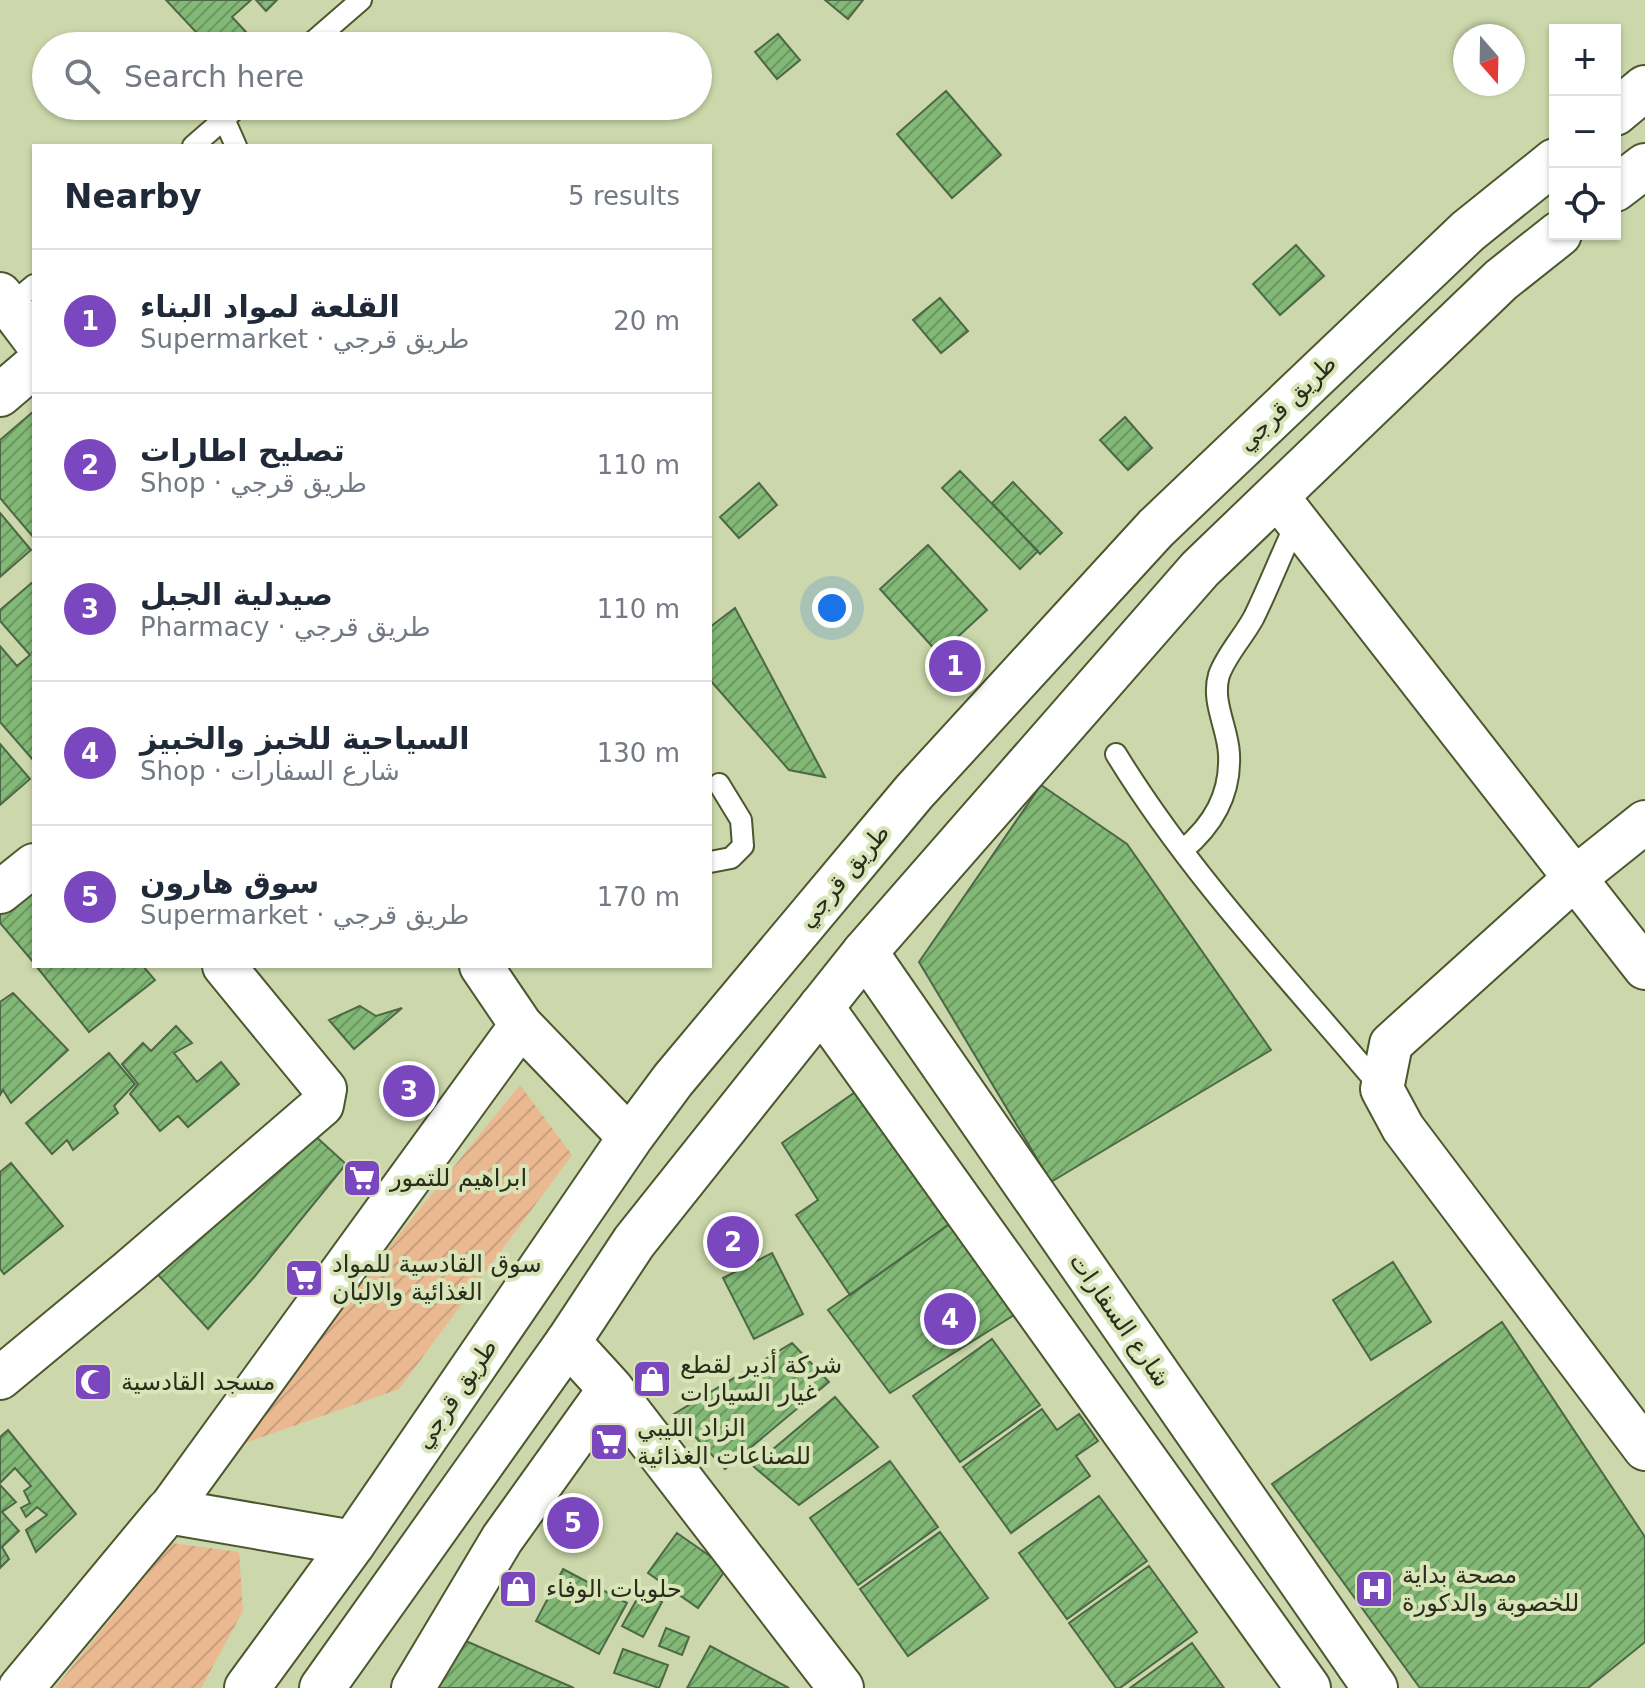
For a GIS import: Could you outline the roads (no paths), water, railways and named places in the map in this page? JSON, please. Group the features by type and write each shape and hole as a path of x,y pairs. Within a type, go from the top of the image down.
{"main road":[{"path":"1621,108 1645,88"},
{"name":"طريق قرجي","path":"247,1688 353,1543 673,1080 914,792 1156,528 1468,231 1549,166"},
{"path":"1621,184 1645,166"},
{"path":"322,1688 568,1342 634,1242 865,952 1200,569 1287,509 1501,280 1551,240"},
{"path":"1241,447 1287,509"},
{"name":"شارع السفارات","path":"865,952 1375,1688"},
{"path":"821,1007 1308,1688"},
{"path":"593,1193 634,1242"},
{"path":"568,1342 610,1388 841,1688"},
{"path":"21,1688 168,1511 353,1543"}],"street":[{"path":"14,295 32,335"},
{"path":"0,395 32,368"},
{"path":"1287,509 1645,968"},
{"path":"1645,822 1575,878 1391,1044 1382,1089 1403,1128 1645,1449"},
{"path":"0,892 32,867"},
{"path":"0,1378 322,1105 325,1089 226,968"},
{"path":"482,968 521,1025 630,1138"},
{"path":"168,1511 521,1025"},
{"path":"413,1688 502,1539 610,1388"}],"lane":[{"path":"324,32 361,0"},
{"path":"195,144 222,120"},
{"path":"232,120 236,144"},
{"path":"1183,850 1214,819 1225,789 1229,754 1217,695 1219,675 1253,619 1287,509"},
{"path":"1116,754 1183,850 1382,1089"},
{"path":"712,862 731,858 743,846 741,820 719,784"}],"place":[{"name":"القلعة لمواد البناء","path":"955,666"},
{"name":"صيدلية الجبل","path":"409,1091"},
{"name":"ابراهيم للتمور","path":"362,1178"},
{"name":"تصليح اطارات","path":"733,1242"},
{"name":"سوق القادسية للمواد الغذائية والالبان","path":"304,1278"},
{"name":"السياحية للخبز والخبيز","path":"950,1319"},
{"name":"شركة أدير لقطع غيار السيارات","path":"652,1379"},
{"name":"مسجد القادسية","path":"93,1382"},
{"name":"الزاد الليبي للصناعات الغذائية","path":"609,1442"},
{"name":"سوق هارون","path":"573,1523"},
{"name":"حلويات الوفاء","path":"518,1589"},
{"name":"مصحة بداية للخصوبة والدكورة","path":"1374,1589"}]}
